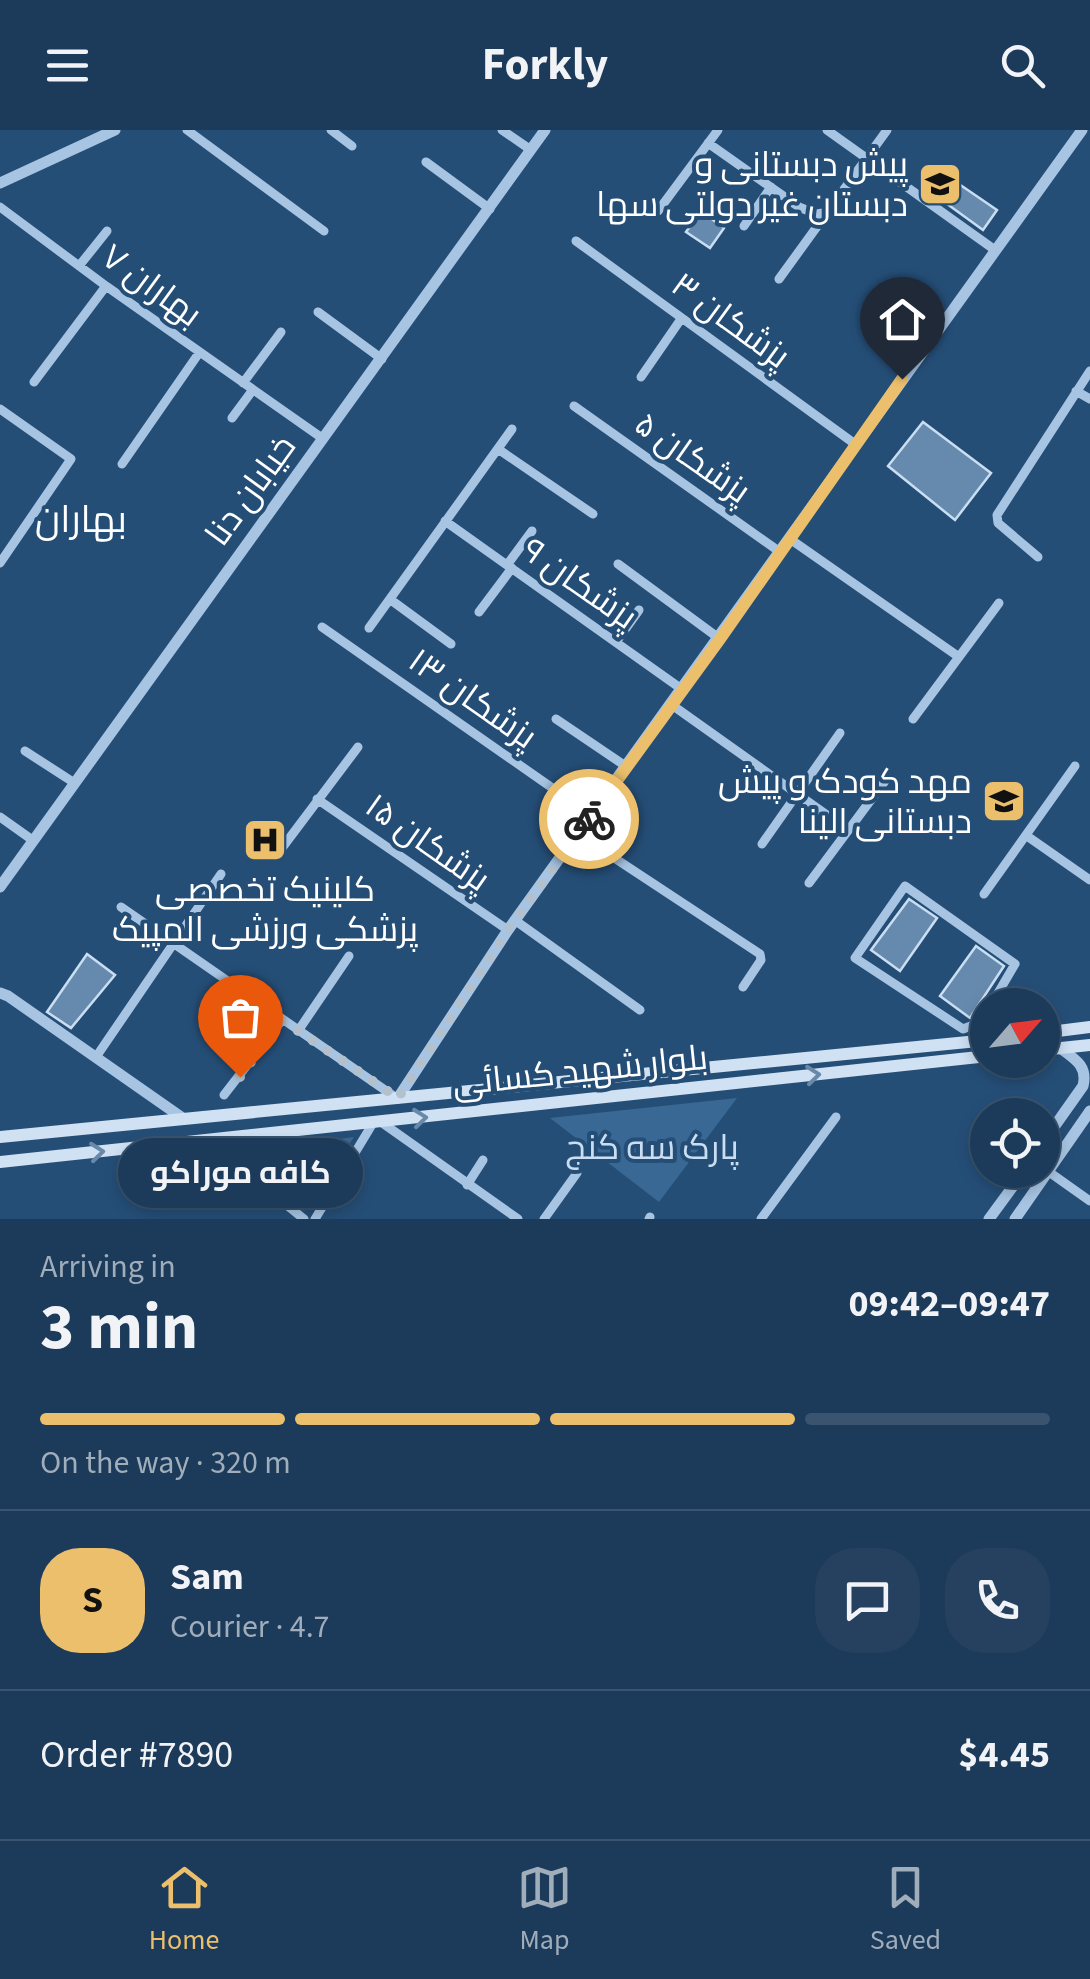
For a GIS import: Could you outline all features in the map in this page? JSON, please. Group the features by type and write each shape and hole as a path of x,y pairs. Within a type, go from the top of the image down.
{"main road":[{"path":"1060,1031 1090,1027"},
{"name":"بلوار شهید کسائی","path":"0,1137 970,1042"},
{"path":"1060,1048 1090,1046"},
{"name":"بلوار شهید کسائی","path":"0,1162 970,1058"},
{"path":"768,1061 769,1080"}],"street":[{"path":"2,179 116,130"},
{"path":"187,130 324,230"},
{"path":"332,130 352,146"},
{"path":"502,130 531,150"},
{"name":"خیابان دنا","path":"1,885 545,130"},
{"path":"658,212 718,130"},
{"path":"827,130 996,250"},
{"path":"779,279 888,130"},
{"path":"121,906 398,1098 512,926 1082,130"},
{"path":"708,143 799,207 816,214 830,212"},
{"path":"426,162 490,208"},
{"path":"744,226 772,188"},
{"name":"۷ بهاران","path":"0,207 198,353 322,438"},
{"path":"80,266 108,231"},
{"name":"۳ پزشکان","path":"576,240 856,444"},
{"path":"34,382 106,286"},
{"path":"318,312 382,359"},
{"path":"641,378 681,318"},
{"path":"243,384 282,332"},
{"path":"122,464 198,353"},
{"path":"1038,557 996,519 1090,371"},
{"path":"232,418 252,391"},
{"path":"1076,391 1090,399"},
{"name":"۵ پزشکان","path":"574,406 780,552"},
{"path":"0,408 71,459 0,562"},
{"path":"370,628 512,429"},
{"path":"498,449 593,514"},
{"name":"۹ پزشکان","path":"445,521 683,690"},
{"path":"479,612 532,531"},
{"path":"790,539 959,656"},
{"path":"618,564 720,639"},
{"path":"390,600 452,644"},
{"path":"913,719 999,603"},
{"path":"616,642 639,610"},
{"name":"۱۳ پزشکان","path":"322,627 592,815"},
{"path":"672,705 848,830"},
{"path":"556,720 627,767"},
{"path":"762,844 840,733"},
{"path":"282,848 358,747"},
{"path":"25,751 73,782"},
{"path":"984,894 1075,766"},
{"path":"809,883 885,781"},
{"name":"۱۵ پزشکان","path":"318,799 640,1010"},
{"path":"0,817 32,839"},
{"path":"578,834 760,954 761,960 744,987"},
{"path":"1027,836 1090,880"},
{"path":"96,1057 221,874"},
{"path":"970,1026 963,1029 855,958 905,886 1016,964 1001,988"},
{"path":"298,1031 349,956"},
{"path":"0,994 184,1119"},
{"path":"0,994 150,1103 146,1122"},
{"path":"224,1095 282,1020"},
{"path":"1060,1048 1080,1062 1086,1076 1060,1119"},
{"path":"1060,1151 1090,1112"},
{"path":"761,1219 836,1117"},
{"path":"315,1219 377,1122 518,1219"},
{"path":"206,1140 304,1219"},
{"path":"467,1184 483,1160"},
{"path":"544,1219 577,1173"},
{"path":"1060,1179 1090,1201"},
{"path":"989,1219 1011,1188"},
{"path":"1016,1219 1035,1188"}],"green space":[{"name":"پارک سه کنج","path":"737,1098 659,1202 550,1118"},
{"path":"354,1137 304,1211 230,1152"}],"building":[{"path":"956,182 997,210 983,230 943,201"},
{"path":"701,211 724,228 710,248 686,232"},
{"path":"923,422 991,473 955,520 888,466"},
{"path":"909,899 937,918 900,971 871,950"},
{"path":"976,946 1004,966 990,988 970,988 970,1018 940,996"},
{"path":"87,954 115,975 71,1028 47,1012"}],"way so far":[{"path":"240,1077 282,1020 398,1098 508,930 589,819"}],"place":[{"name":"پیش دبستانی و دبستان غیر دولتی سها","path":"940,184"},
{"name":"مهد کودک و پیش دبستانی الینا","path":"1004,801"},
{"name":"کلینیک تخصصی پزشکی ورزشی المپیک","path":"265,840"},
{"name":"کافه موراکو","path":"240,1077"}],"district":[{"name":"بهاران","path":"81,519"}],"route":[{"path":"589,819 902,379"}]}
